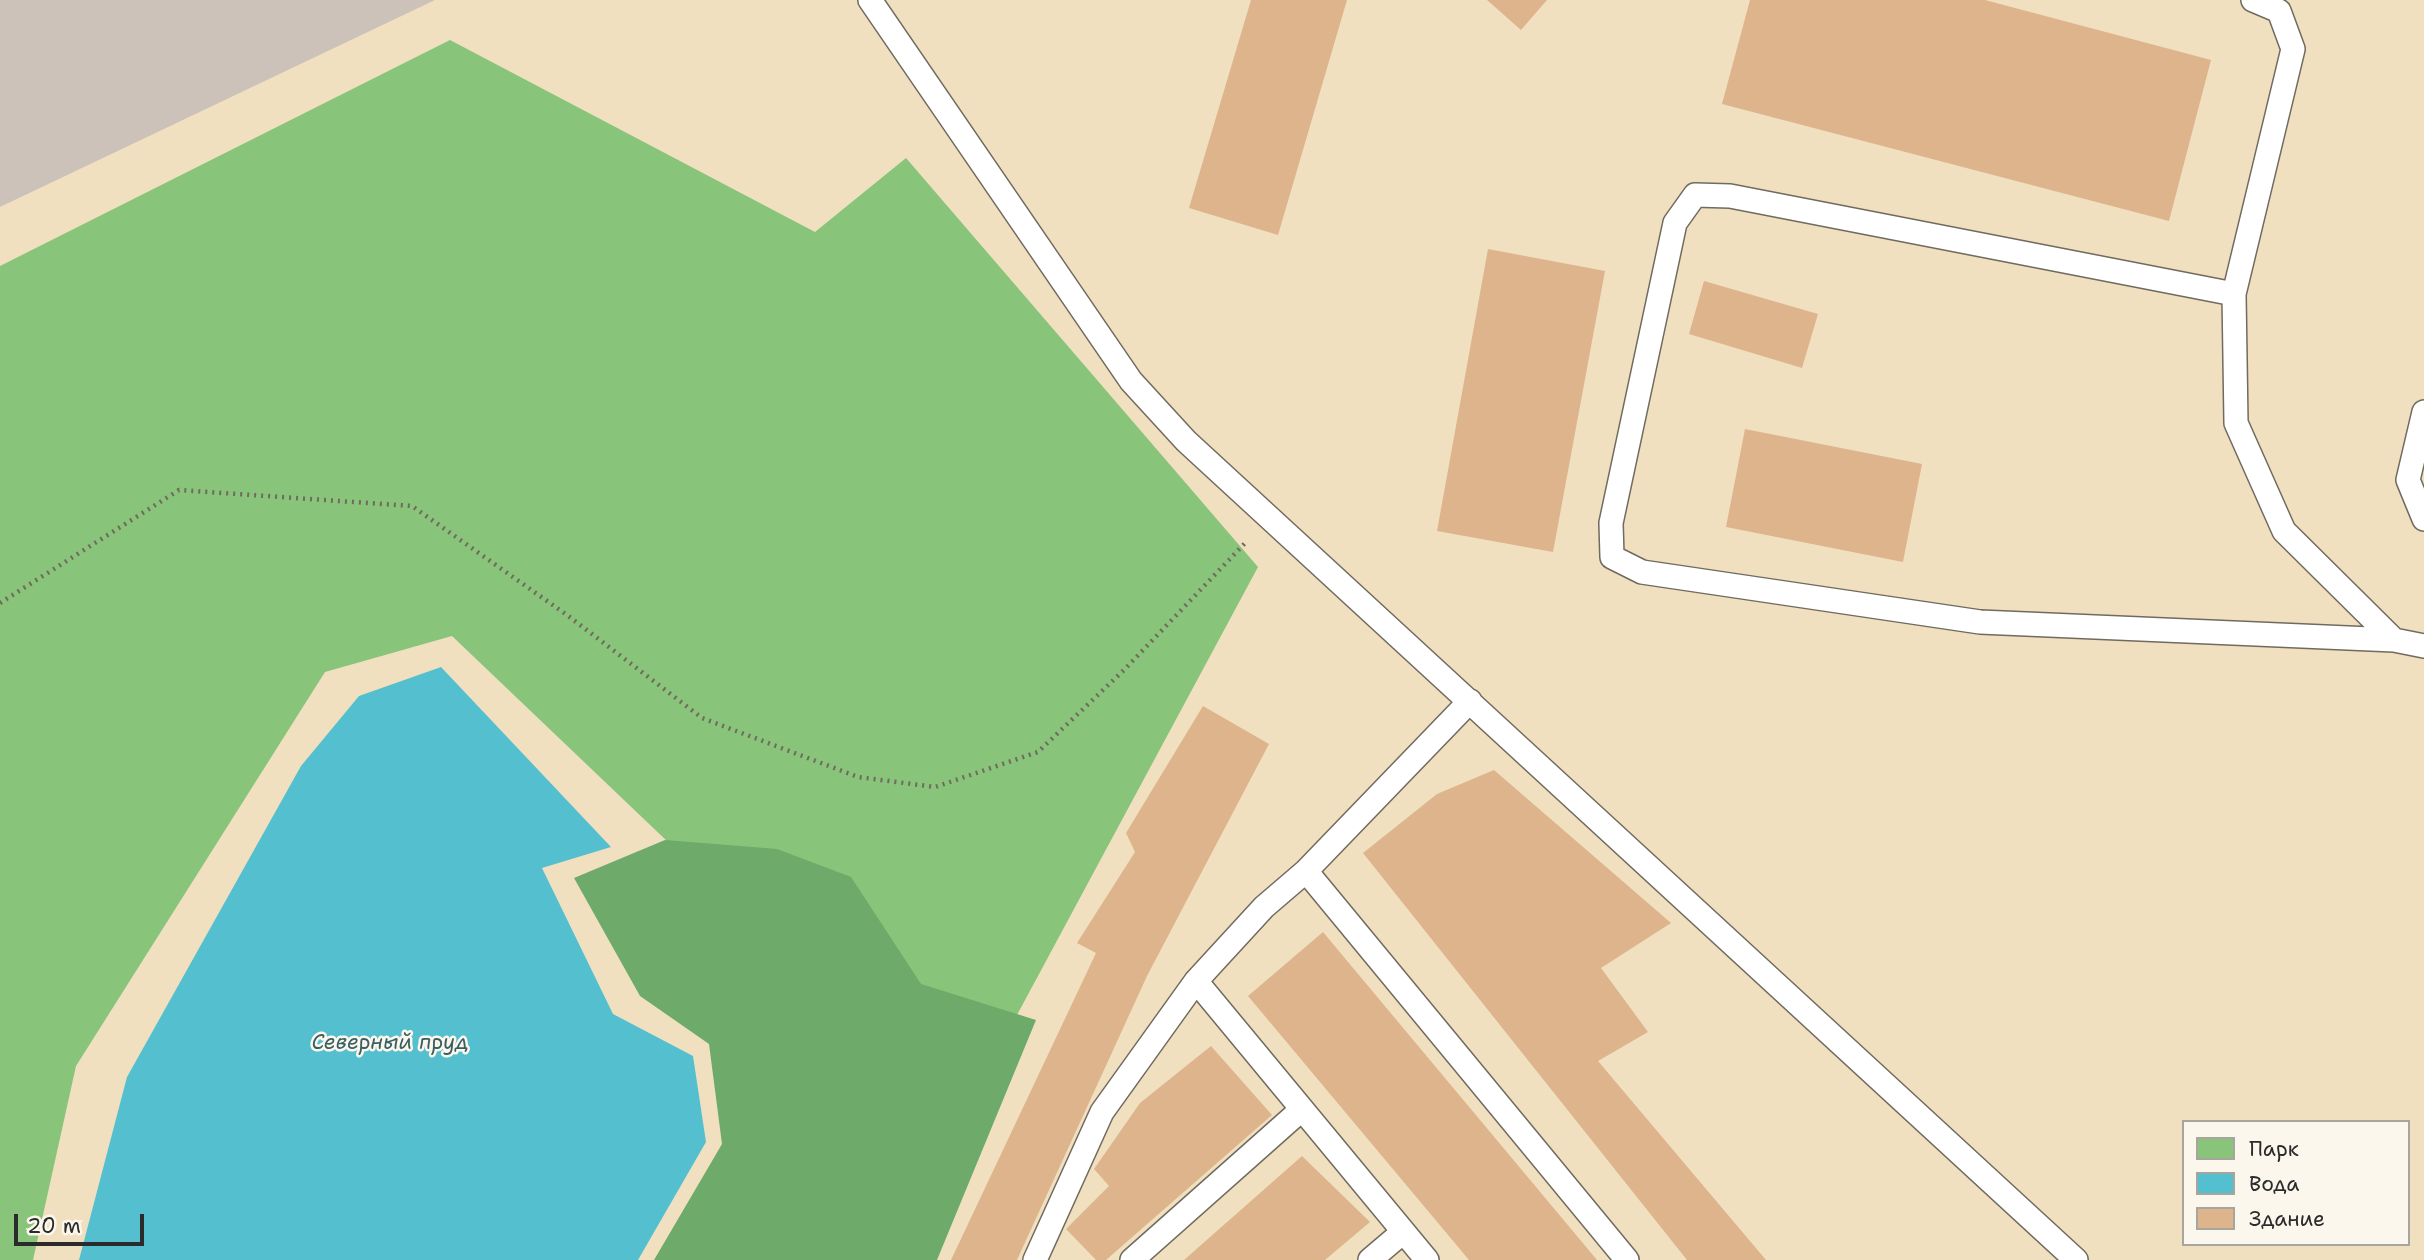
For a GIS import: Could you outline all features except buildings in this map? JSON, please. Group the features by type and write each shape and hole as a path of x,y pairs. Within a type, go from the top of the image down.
{"lane":[{"path":"870,0 1131,381 1186,441 2076,1260"},
{"path":"2253,0 2279,11 2293,49 2234,294 2236,423 2284,531 2394,640"},
{"path":"2234,294 1730,196 1695,195 1675,223 1611,523 1612,557 1642,572 1980,622 2394,640 2424,646"},
{"path":"2424,412 2408,480 2424,519"},
{"path":"1035,1260 1102,1112 1196,981 1264,907 1306,871 1471,701"},
{"path":"1306,871 1627,1260"},
{"path":"1196,981 1427,1260"},
{"path":"1132,1260 1301,1110"},
{"path":"1370,1260 1403,1232"}],"path":[{"path":"0,603 179,490 412,506 567,615 702,718 858,777 935,788 1038,752 1125,668 1269,518"}],"shaded area":[{"path":"0,0 435,0 0,207"}],"green space":[{"path":"450,40 815,232 906,158 1258,567 982,1080 690,863 452,636 325,672 76,1066 33,1260 0,1260 0,266"},
{"path":"665,840 777,849 851,877 921,984 1036,1020 937,1260 654,1260 722,1144 709,1044 640,996 574,878"}],"water":[{"name":"Северный пруд","path":"441,667 611,847 542,868 613,1014 693,1056 706,1142 638,1260 79,1260 127,1077 301,766 359,696"}]}
